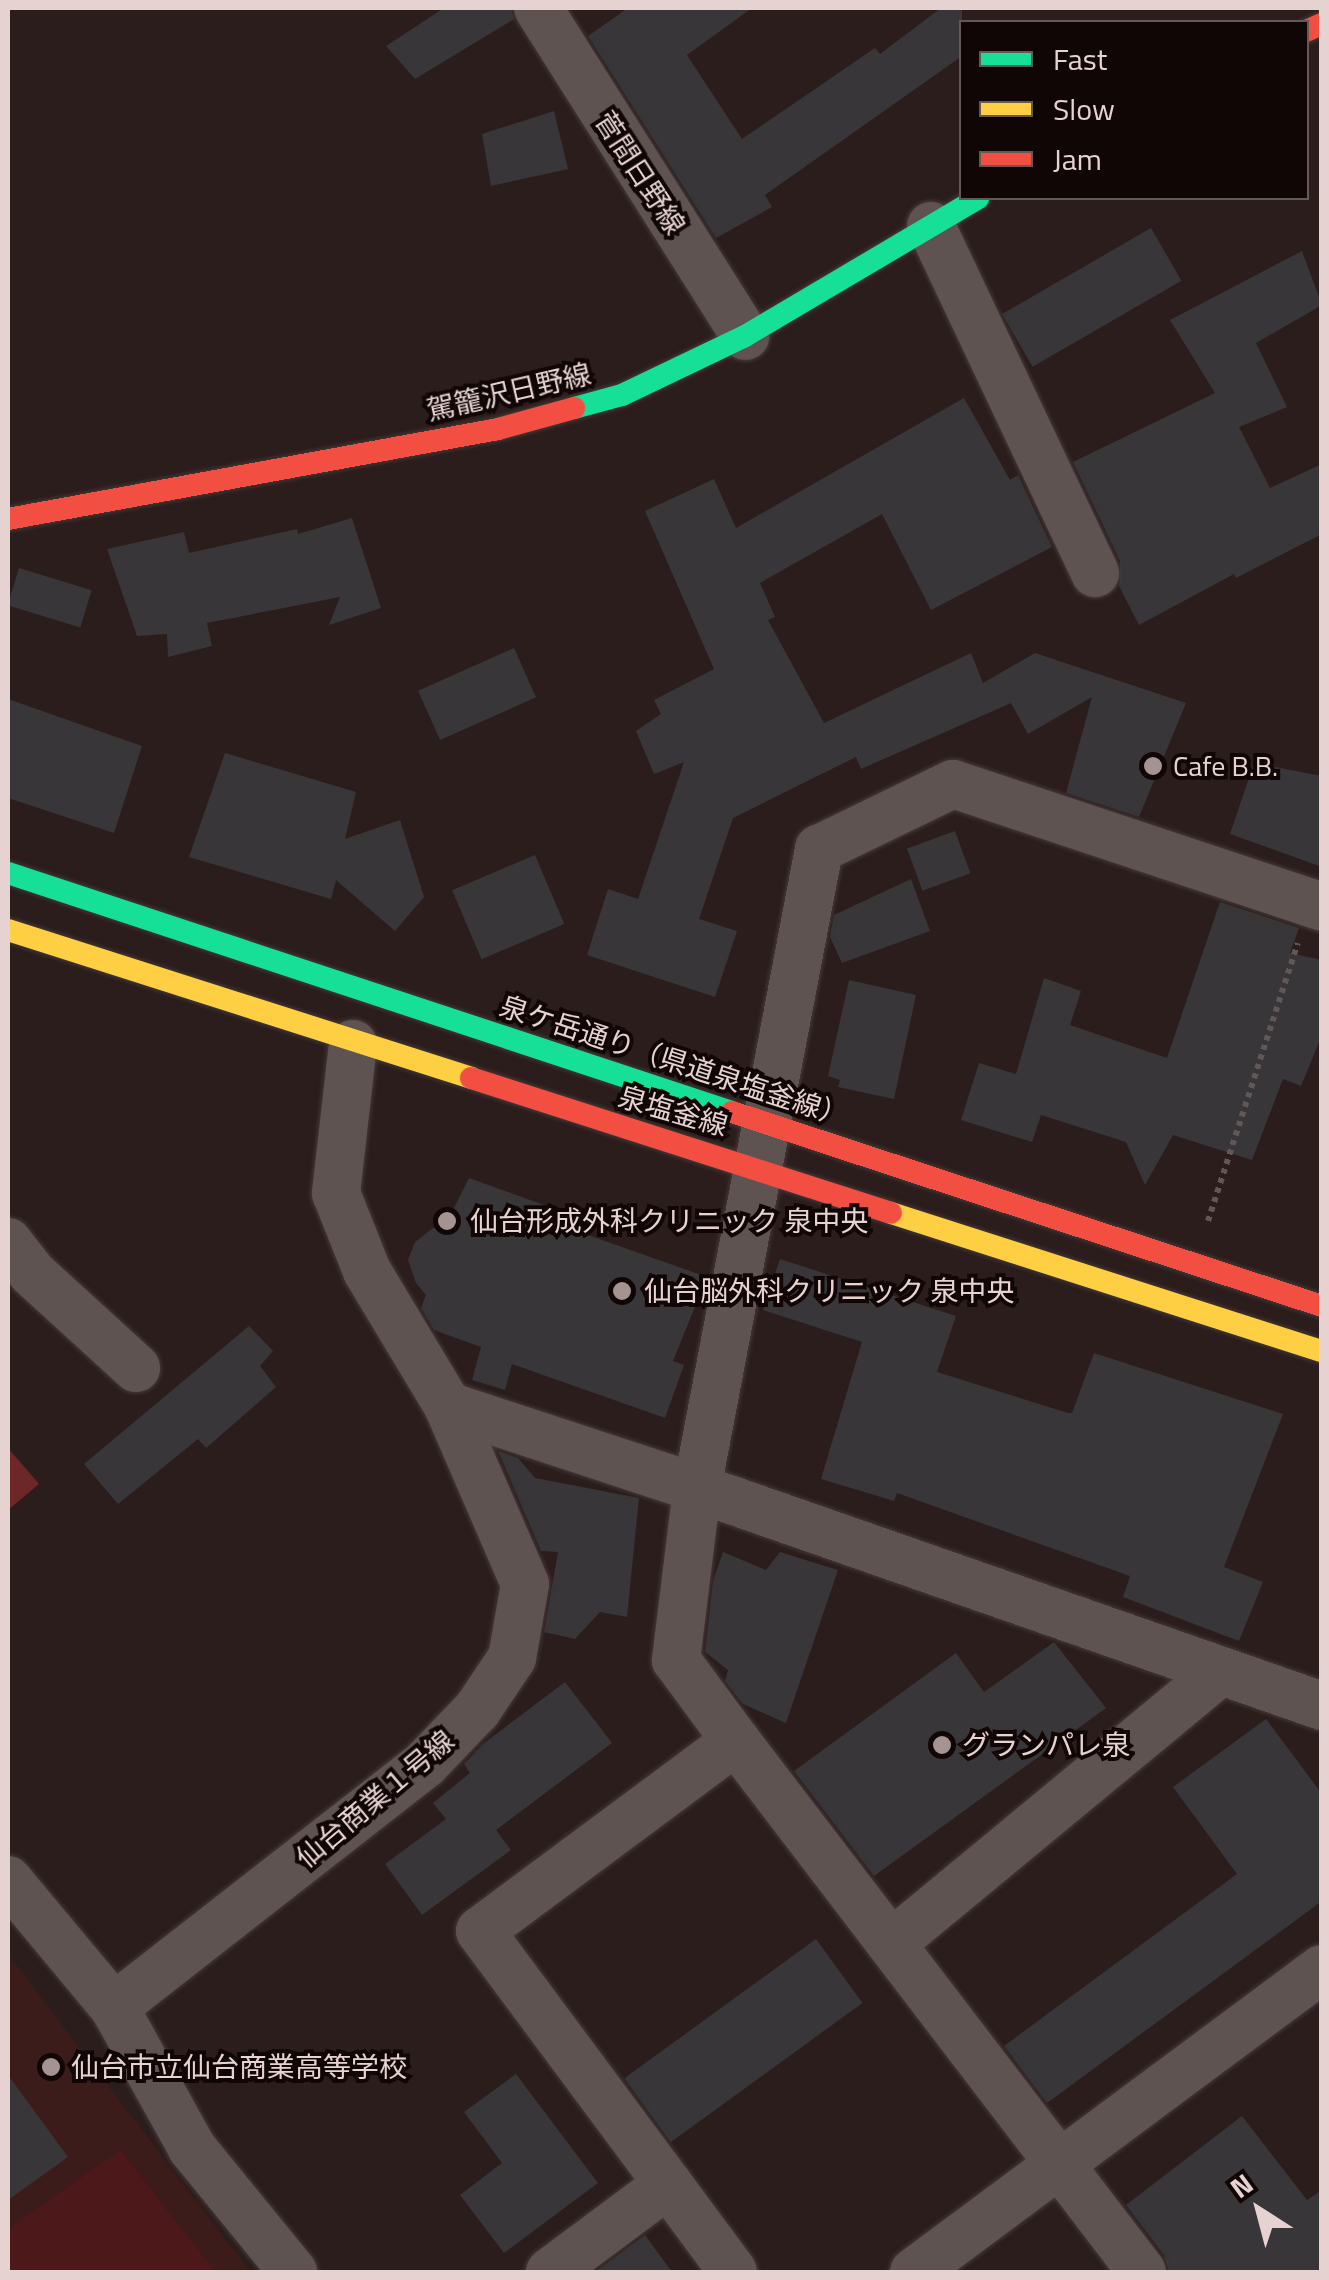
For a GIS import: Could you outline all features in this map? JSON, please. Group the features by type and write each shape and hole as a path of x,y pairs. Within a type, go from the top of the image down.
{"main road":[{"name":"駕籠沢日野線","path":"8,519 498,429 622,396 745,336 975,200"},
{"name":"泉ケ岳通り（県道泉塩釜線）","path":"8,873 1322,1306"},
{"name":"泉塩釜線","path":"8,930 353,1044 761,1168 1322,1350"}],"street":[{"name":"菅間日野線","path":"538,8 745,336"},
{"path":"931,226 1095,573"},
{"path":"1142,2272 676,1660 697,1488 819,849 953,784 1316,906"},
{"name":"仙台商業１号線","path":"114,2007 425,1764 477,1710 512,1658 525,1584 448,1406 367,1271 336,1193 353,1044"},
{"path":"8,1242 32,1272 136,1368"},
{"path":"448,1406 697,1488 1322,1706"},
{"path":"892,1943 1220,1672"},
{"path":"733,2272 480,1931 736,1741"},
{"path":"8,1880 114,2007 192,2148 293,2272"},
{"path":"914,2272 1322,1969"},
{"path":"550,2272 668,2184"}],"path":[{"path":"1204,1232 1316,906"}],"shaded area":[{"path":"8,1448 39,1484 8,1510"},
{"name":"仙台市立仙台商業高等学校","path":"8,1954 138,2125 251,2272 8,2272"},
{"path":"120,2150 216,2272 8,2272 8,2229"}],"building":[{"path":"444,8 511,8 514,19 415,79 386,46"},
{"path":"628,8 752,8 687,55 742,139 875,48 880,54 941,8 962,8 959,58 765,195 772,207 716,238 588,36"},
{"path":"554,111 568,169 491,186 482,134"},
{"path":"1151,228 1182,281 1033,367 1002,314"},
{"path":"1302,251 1322,305 1256,343 1287,407 1239,427 1270,488 1322,464 1322,534 1236,578 1234,574 1139,625 1119,586 1120,561 1073,462 1215,393 1170,320"},
{"path":"964,398 1010,480 1018,475 1052,547 931,610 882,514 760,583 775,617 768,620 824,723 971,653 983,683 1035,653 1186,703 1139,817 1066,793 1092,697 1028,734 1011,703 861,769 856,757 733,818 699,919 737,931 715,997 587,955 608,889 638,899 684,762 654,774 636,731 661,714 654,700 714,669 645,511 714,479 736,528"},
{"path":"352,518 381,608 329,625 340,597 207,623 212,646 168,657 167,634 137,636 107,549 184,532 189,553 297,529 298,534"},
{"path":"19,568 92,590 80,628 8,605"},
{"path":"514,648 536,697 440,740 418,691"},
{"path":"8,699 142,746 114,833 8,798"},
{"path":"225,753 356,792 345,839 400,820 424,897 395,931 336,880 331,899 189,857"},
{"path":"1254,763 1322,776 1322,867 1230,834"},
{"path":"955,831 970,873 922,891 907,848"},
{"path":"535,855 564,924 481,959 452,890"},
{"path":"911,879 930,931 842,963 830,937 834,915"},
{"path":"1220,902 1299,928 1290,953 1322,960 1322,1035 1301,1086 1283,1079 1252,1160 1173,1135 1145,1185 1126,1142 1041,1115 1032,1142 961,1120 979,1063 1016,1074 1044,978 1081,991 1070,1025 1167,1058"},
{"path":"849,980 916,995 894,1099 838,1087 840,1080 828,1076"},
{"path":"469,1178 555,1209 551,1222 707,1277 673,1361 684,1365 665,1418 512,1364 505,1390 472,1380 481,1347 434,1330 421,1308 426,1295 416,1283 408,1260 415,1242 433,1228 444,1228"},
{"path":"780,1259 956,1316 937,1372 1068,1413 1072,1413 1094,1353 1283,1414 1224,1567 1263,1582 1239,1641 1123,1597 1130,1576 897,1493 894,1501 821,1479 862,1342 763,1310"},
{"path":"249,1326 273,1351 260,1366 276,1387 206,1448 198,1439 118,1504 84,1464"},
{"path":"498,1451 518,1458 535,1478 639,1498 627,1617 600,1612 575,1639 544,1632 558,1552 541,1551"},
{"path":"723,1552 766,1570 780,1552 838,1570 786,1723 743,1704 725,1681 728,1670 705,1652 713,1581"},
{"name":"グランパレ泉","path":"1054,1642 1106,1708 874,1876 794,1771 956,1653 984,1692"},
{"path":"565,1682 612,1743 496,1830 511,1850 422,1915 385,1864 446,1819 433,1803 470,1773 464,1764 483,1744"},
{"path":"1266,1719 1322,1794 1322,1901 1047,2103 1004,2046 1237,1874 1173,1787"},
{"path":"816,1939 862,2003 671,2142 624,2078"},
{"path":"516,2074 598,2183 504,2253 460,2195 502,2163 464,2112"},
{"path":"8,2075 68,2157 8,2200"},
{"path":"1242,2116 1307,2200 1322,2190 1322,2272 1169,2272 1164,2255 1126,2205"},
{"path":"645,2235 672,2272 595,2272"}],"traffic: fast":[{"path":"574,408 622,395 745,336 975,200"},
{"path":"8,873 732,1112"}],"traffic: slow":[{"path":"8,930 471,1078"},
{"path":"891,1213 1322,1351"}],"traffic: jam":[{"path":"1309,30 1322,24"},
{"path":"8,519 498,429 574,408"},
{"path":"471,1078 891,1213"},
{"path":"732,1112 1322,1306"}],"place":[{"name":"Cafe B.B.","path":"1153,766"},
{"name":"仙台形成外科クリニック 泉中央","path":"447,1221"},
{"name":"仙台脳外科クリニック 泉中央","path":"622,1291"},
{"name":"グランパレ泉","path":"942,1745"},
{"name":"仙台市立仙台商業高等学校","path":"51,2067"}]}
